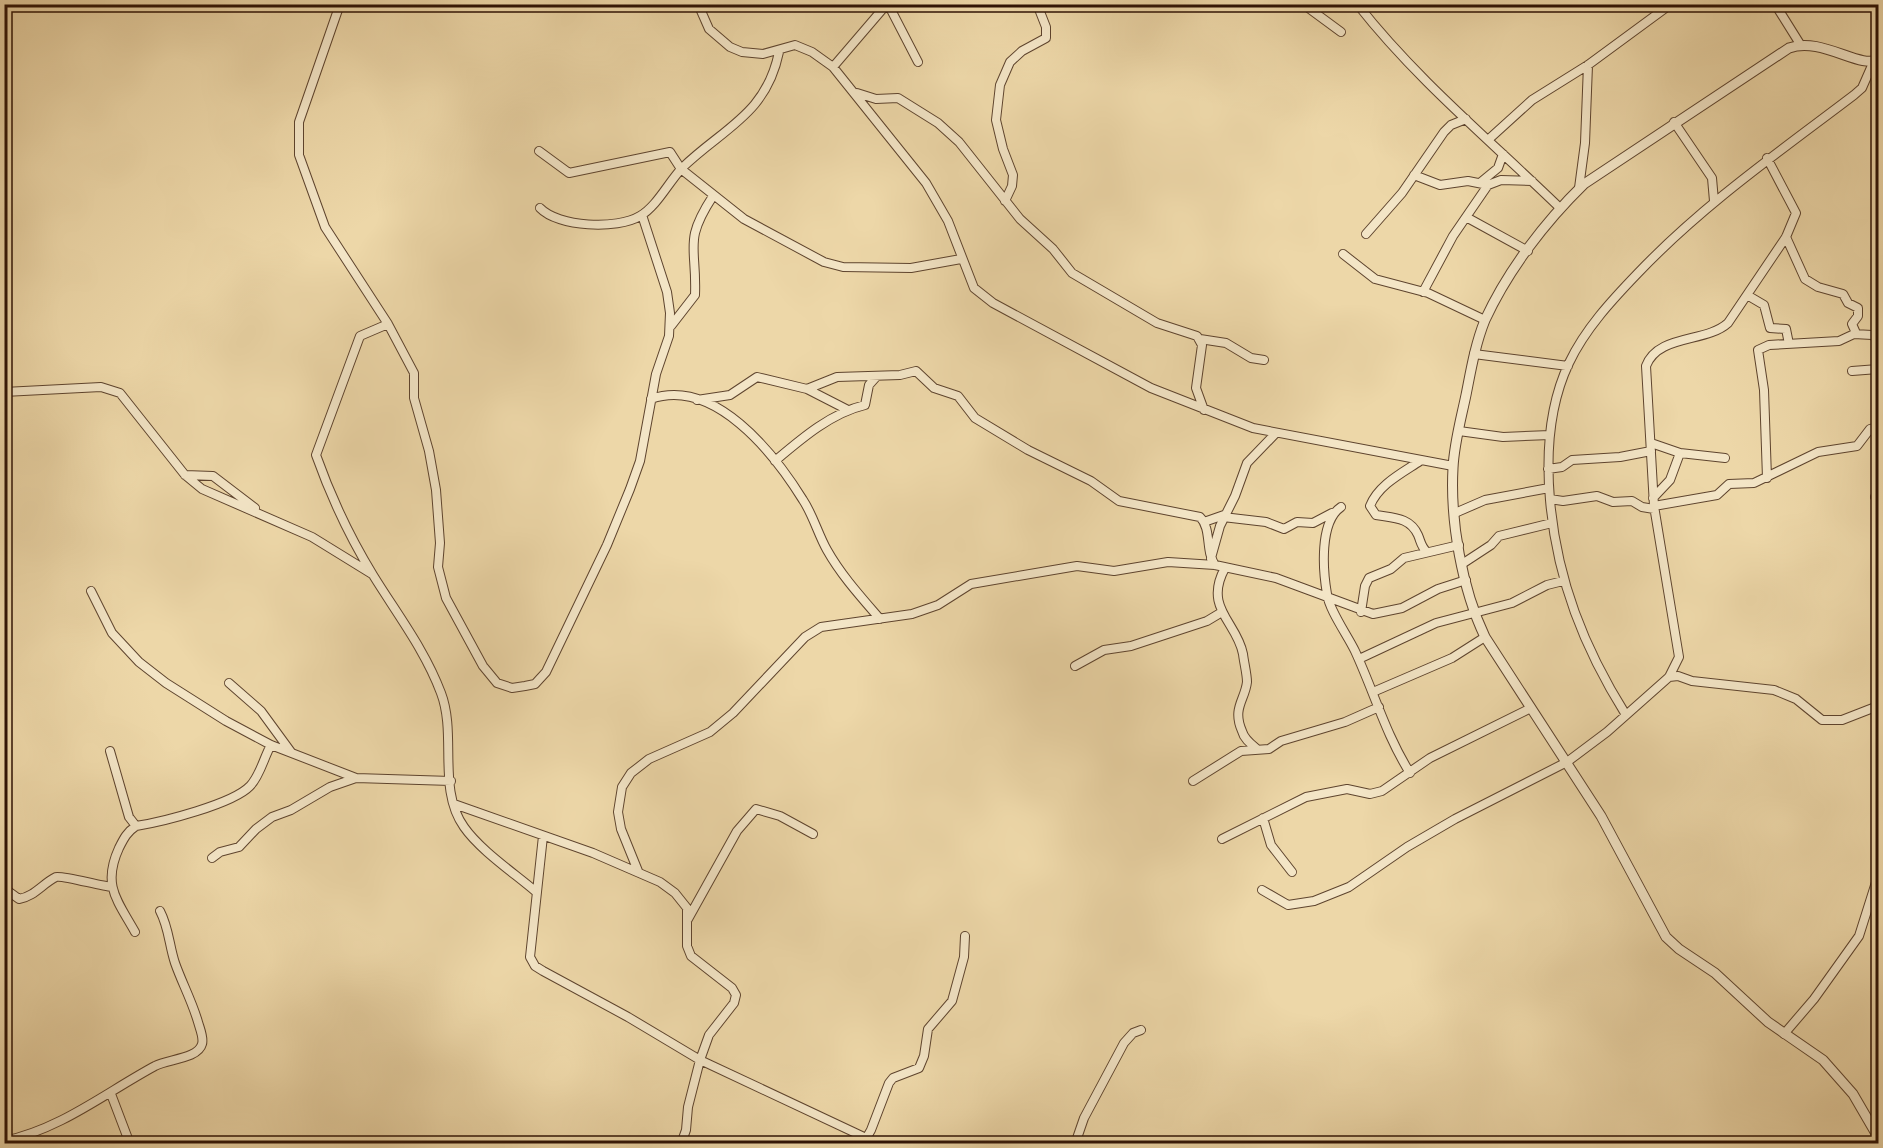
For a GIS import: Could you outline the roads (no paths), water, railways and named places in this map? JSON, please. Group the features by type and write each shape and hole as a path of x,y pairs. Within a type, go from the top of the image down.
{"street":[{"path":"340,4 299,122 297,144 325,227 388,324 414,373 414,398 429,451 436,490 440,543 438,567 446,598 483,666 497,683 512,688 535,684 546,672 608,544 640,461 651,399 670,326 667,292 642,215"},
{"path":"698,4 709,29 730,47 753,54 778,51 795,45 833,67 855,92 936,198 948,221 974,288 993,303 1117,370 1204,410 1275,434 1453,466"},
{"path":"833,67 887,4 918,62"},
{"path":"1005,201 1012,186 1013,175 1003,148 996,104 1000,85 1010,62 1022,51 1046,38 1046,27 1037,4"},
{"path":"1303,4 1341,32"},
{"path":"1358,4 1375,26 1466,119 1560,208"},
{"path":"1489,139 1532,100 1588,65 1671,4"},
{"path":"1775,4 1800,44"},
{"path":"1626,716 1585,642 1563,581 1552,523 1548,469 1550,435 1556,402 1568,366 1589,330 1612,301 1686,224 1767,158 1854,95 1862,88 1876,61 1817,45 1800,44 1789,48 1674,122 1579,188 1560,208 1527,251 1485,320 1474,354 1453,466 1459,545 1473,612 1485,637 1601,816 1666,937 1679,949 1715,973 1784,1034 1823,1060 1857,1101 1878,1137"},
{"path":"540,208 547,216 577,224 620,222 642,215 681,169 749,113 768,83 778,51"},
{"path":"1579,188 1585,143 1588,65"},
{"path":"855,92 876,99 898,98 938,123 959,142 1005,201 1053,249 1064,265 1085,283 1132,306 1165,327 1193,334 1200,339 1226,343 1251,358 1264,360"},
{"path":"1366,234 1402,193 1444,132 1451,125 1466,119"},
{"path":"1674,122 1712,178 1714,201"},
{"path":"539,151 569,173 641,160 669,152 681,169 712,196 753,224 833,265 910,268 961,259"},
{"path":"1423,292 1485,183 1498,168 1503,154"},
{"path":"1262,890 1288,905 1314,901 1349,887 1455,819 1567,762 1626,716 1669,677 1679,657 1654,505 1646,373 1653,353 1723,327 1786,237 1796,213 1767,158"},
{"path":"1414,175 1440,185 1501,180 1532,181"},
{"path":"670,326 695,295 691,242 694,227 712,196"},
{"path":"1466,217 1527,251"},
{"path":"1786,237 1805,279 1818,287 1843,294 1848,303 1858,308 1858,316 1852,324 1856,333"},
{"path":"1343,254 1375,279 1423,292 1485,320"},
{"path":"1747,295 1762,301 1770,328 1786,329 1789,344"},
{"path":"388,324 360,336 316,455 343,524 426,657 442,695 447,712 454,804 468,832 535,891"},
{"path":"1767,478 1764,390 1758,350 1765,346 1839,341 1856,333 1872,335 1878,340"},
{"path":"1200,339 1201,356 1196,388 1204,410"},
{"path":"1474,354 1568,366"},
{"path":"1852,371 1878,369"},
{"path":"807,388 837,377 900,375 916,371 934,388 958,396 975,418 1028,450 1091,481 1119,501 1195,515 1204,522 1213,562"},
{"path":"775,462 800,440 848,410 867,404 869,385 879,376"},
{"path":"697,400 730,395 757,377 807,388 848,410"},
{"path":"4,392 100,387 114,390 126,398 185,475 214,497 261,513 327,545 373,574"},
{"path":"651,399 677,394 697,400 744,425 805,502 827,551 880,619"},
{"path":"1550,499 1563,501 1597,496 1613,502 1632,501 1642,507 1702,500 1719,494 1729,484 1746,485 1767,478 1818,452 1857,446 1870,429 1878,427"},
{"path":"1459,431 1503,437 1550,435"},
{"path":"1213,562 1224,516 1235,496 1247,463 1275,434"},
{"path":"1548,469 1565,466 1572,460 1620,457 1651,447 1725,458"},
{"path":"1654,505 1670,480 1680,453"},
{"path":"1420,461 1389,482 1377,493 1370,506 1376,515 1395,516 1407,523 1417,532 1427,552"},
{"path":"185,475 213,476 261,513"},
{"path":"1455,513 1485,500 1549,488"},
{"path":"1204,522 1224,516 1266,522 1284,529 1297,522 1320,521 1337,509 1325,544 1327,597 1359,659 1400,756 1410,773"},
{"path":"1462,564 1491,545 1499,536 1552,523"},
{"path":"1361,612 1365,599 1365,586 1369,578 1391,569 1404,558 1459,545"},
{"path":"638,871 621,829 618,812 622,787 631,773 649,759 710,732 733,713 812,632 833,624 880,619 929,609 971,584 1008,576 1077,567 1114,571 1168,562 1213,562 1225,568 1261,574 1327,597 1361,612 1373,614 1402,608 1438,589 1466,580"},
{"path":"1225,568 1218,585 1222,612 1243,654 1247,679 1238,704 1241,728 1244,736 1258,749"},
{"path":"1359,659 1436,623 1512,603 1548,585 1563,581"},
{"path":"91,591 112,633 139,662 209,711 271,745 356,778 451,781"},
{"path":"1075,666 1104,650 1131,646 1207,621 1222,612"},
{"path":"1373,692 1463,653 1485,637"},
{"path":"1669,677 1678,676 1692,681 1774,690 1796,699 1822,720 1842,720 1878,706"},
{"path":"229,683 261,711 292,753"},
{"path":"1193,781 1241,751 1272,748 1281,741 1330,728 1379,707"},
{"path":"1222,839 1306,797 1347,789 1370,794 1382,791 1445,751 1531,708"},
{"path":"135,932 112,886 113,862 125,835 136,826 182,816 244,791 254,781 271,745"},
{"path":"110,751 129,817 136,826"},
{"path":"212,858 220,852 240,847 256,829 272,817 291,810 330,787 356,778"},
{"path":"454,804 638,871 675,892 683,900 688,919 687,946 690,956 732,988 736,995 734,1003 709,1035 700,1060 688,1107 686,1130 681,1143"},
{"path":"688,919 737,831 756,809 780,816 813,834"},
{"path":"1263,818 1271,845 1292,872"},
{"path":"543,836 530,945 530,957 535,966 700,1060 865,1141 879,1143"},
{"path":"4,879 8,891 19,899 37,892 58,876 92,885 112,886"},
{"path":"1784,1034 1814,999 1859,936 1878,876"},
{"path":"4,1141 46,1128 111,1094 160,1063 197,1053 202,1044 193,1005 174,960 169,930 160,910"},
{"path":"865,1141 889,1083 893,1078 919,1068 924,1056 928,1029 952,1001 964,957 965,936"},
{"path":"1075,1143 1084,1118 1124,1043 1133,1033 1141,1030"},
{"path":"111,1094 130,1143"}]}
